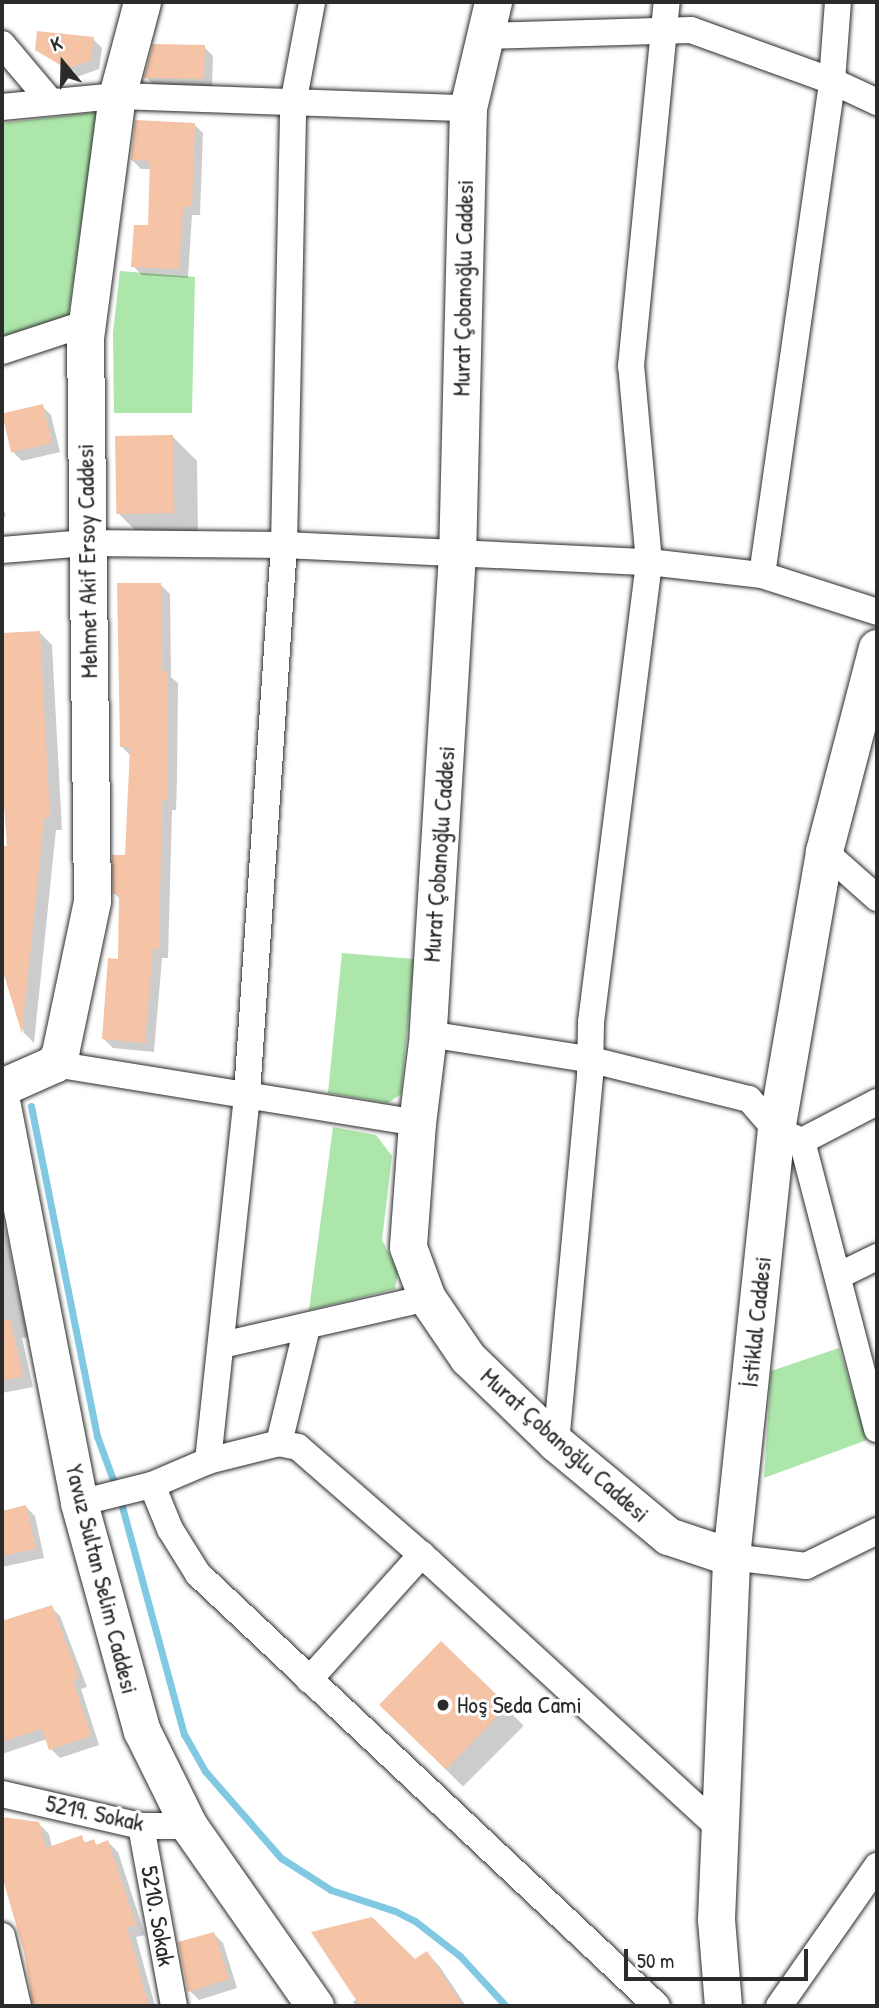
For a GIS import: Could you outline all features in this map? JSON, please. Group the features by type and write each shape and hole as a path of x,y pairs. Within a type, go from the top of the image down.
{"street":[{"name":"Mehmet Akif Ersoy Caddesi","path":"54,1064 60,1053 92,901 86,543 87,323 117,96 142,2"},
{"path":"208,1461 247,1094 284,545 293,104 312,2"},
{"path":"556,1443 590,1075 588,1059 649,562 631,366 667,2"},
{"path":"762,575 832,81 838,2"},
{"path":"489,19 691,30 832,81 877,102"},
{"name":"Murat Çobanoğlu Caddesi","path":"489,19 468,108 457,553 428,1034 416,1123 408,1247 427,1298 468,1358 556,1443 668,1536 732,1557"},
{"path":"2,44 51,102"},
{"path":"2,107 117,96 468,108"},
{"path":"2,351 87,323"},
{"path":"2,550 86,543 284,545 649,562 762,575 877,612"},
{"name":"İstiklal Caddesi","path":"723,2006 716,1920 732,1557 789,1136 824,851 877,648"},
{"path":"824,851 877,898"},
{"path":"428,1034 588,1059 749,1099 789,1136 838,1276 877,1429"},
{"path":"2,1087 54,1064 416,1123"},
{"path":"789,1136 877,1102"},
{"name":"Yavuz Sultan Selim Caddesi","path":"2,1106 142,1731 189,1826 315,2006"},
{"path":"838,1276 877,1257"},
{"path":"222,1345 427,1298"},
{"path":"279,1443 307,1327"},
{"path":"90,1500 143,1487 208,1461 279,1443 298,1447 422,1554 720,1829"},
{"path":"143,1487 198,1574 657,2006"},
{"path":"732,1557 806,1566 877,1531"},
{"path":"309,1680 422,1554"},
{"name":"5219. Sokak","path":"2,1794 141,1826 189,1826"},
{"name":"5210. Sokak","path":"141,1826 174,2006"},
{"path":"779,2006 877,1866"},
{"path":"2,1936 18,2006"}],"green space":[{"path":"97,112 68,317 2,336 2,123"},
{"path":"120,271 195,277 192,413 114,413 113,333"},
{"path":"342,953 414,959 401,1094 388,1103 328,1093"},
{"path":"333,1127 376,1135 392,1156 382,1240 398,1272 395,1289 309,1310"},
{"path":"839,1348 867,1440 764,1478 771,1371"}],"building":[{"path":"37,31 94,37 91,60 67,69 35,50"},
{"path":"153,44 205,45 204,79 144,78"},
{"path":"135,120 195,123 192,207 183,207 179,269 131,267 134,225 148,225 150,161 131,160"},
{"path":"43,404 52,443 11,452 2,413"},
{"path":"173,435 174,513 116,514 115,436"},
{"path":"117,583 161,583 162,671 168,671 167,801 162,800 159,949 153,948 145,1043 102,1039 108,958 118,959 119,895 113,894 112,855 125,855 130,747 120,747"},
{"path":"40,631 50,818 44,818 22,1034 2,968 2,846 7,846 2,779 2,633"},
{"path":"10,1319 23,1376 2,1381 2,1320"},
{"path":"26,1505 36,1549 2,1556 2,1511"},
{"path":"52,1605 79,1678 73,1680 91,1736 49,1750 42,1729 2,1742 2,1621"},
{"name":"Hoş Seda Cami","path":"441,1641 508,1706 446,1770 379,1705"},
{"path":"2,1817 39,1822 46,1848 82,1835 84,1843 94,1839 96,1845 108,1840 136,1925 127,1928 149,2006 33,2006 24,1952 2,1876"},
{"path":"372,1917 415,1959 427,1951 463,2006 360,2006 311,1932"},
{"path":"214,1932 229,1979 188,1992 178,1942"}],"waterway":[{"path":"31,1106 97,1436 116,1488"},
{"path":"120,1499 184,1734 205,1771 281,1858 331,1890 395,1911 415,1921 460,1956 506,2006"}],"place":[{"name":"Hoş Seda Cami","path":"443,1705"}]}
